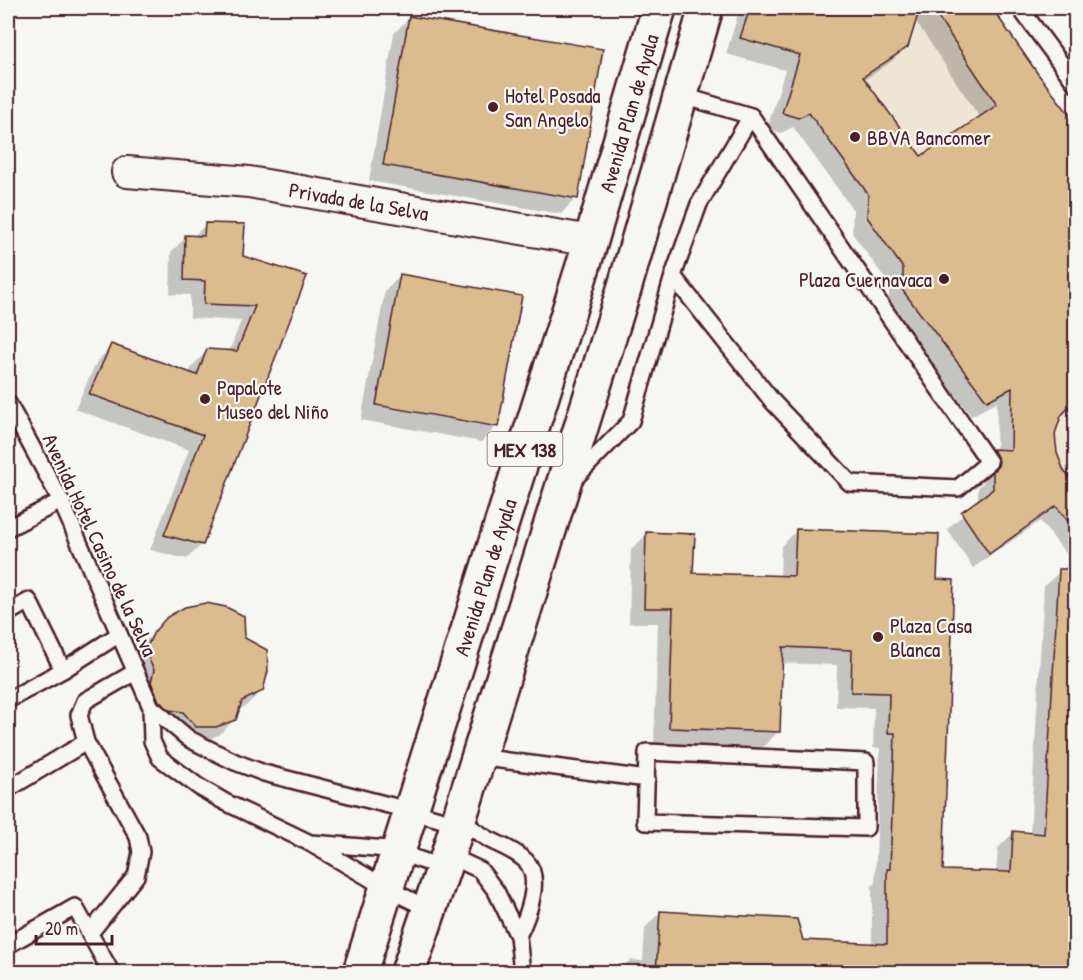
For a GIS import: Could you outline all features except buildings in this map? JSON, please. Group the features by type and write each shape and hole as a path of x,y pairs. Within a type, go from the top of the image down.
{"main road":[{"name":"Avenida Plan de Ayala","path":"360,972 591,242 660,8"},
{"name":"MEX 138","path":"408,972 446,862 625,286 706,8"}],"street":[{"name":"Privada de la Selva","path":"127,172 249,182 591,242"}],"lane":[{"path":"1020,8 1076,84"},
{"path":"673,276 773,402 850,483 958,488 989,462 751,116 680,95"},
{"path":"561,492 631,421 673,276 699,204 751,116"},
{"name":"Avenida Hotel Casino de la Selva","path":"8,403 61,501 151,707 152,741 159,758 225,802 308,842 388,889 429,909"},
{"path":"8,528 61,501"},
{"path":"8,613 29,601 63,670"},
{"path":"8,700 63,670 118,635"},
{"path":"90,933 136,876 141,852 138,837 86,742 79,715 85,701 135,672"},
{"name":"Avenida Hotel Casino de la Selva","path":"151,707 189,740 235,762 264,773 458,822 512,850 528,862 534,882 529,915 518,936"},
{"path":"8,789 86,742"},
{"path":"647,752 866,762 866,828 645,822 647,779 647,752"},
{"path":"478,757 647,779"},
{"name":"Avenida Hotel Casino de la Selva","path":"308,842 376,847 480,870 496,891 518,936"},
{"path":"8,945 75,907 111,972"},
{"path":"518,936 522,972"}],"shaded area":[{"path":"920,8 932,8 997,105 921,156 863,77 908,47"},
{"path":"1075,399 1075,484 1064,471 1057,453 1055,434 1061,416"}],"place":[{"name":"Hotel Posada San Angelo","path":"493,107"},
{"name":"BBVA Bancomer","path":"855,137"},
{"name":"Plaza Cuernavaca","path":"944,279"},
{"name":"Papalote Museo del Niño","path":"205,399"},
{"name":"Plaza Casa Blanca","path":"878,637"}]}
